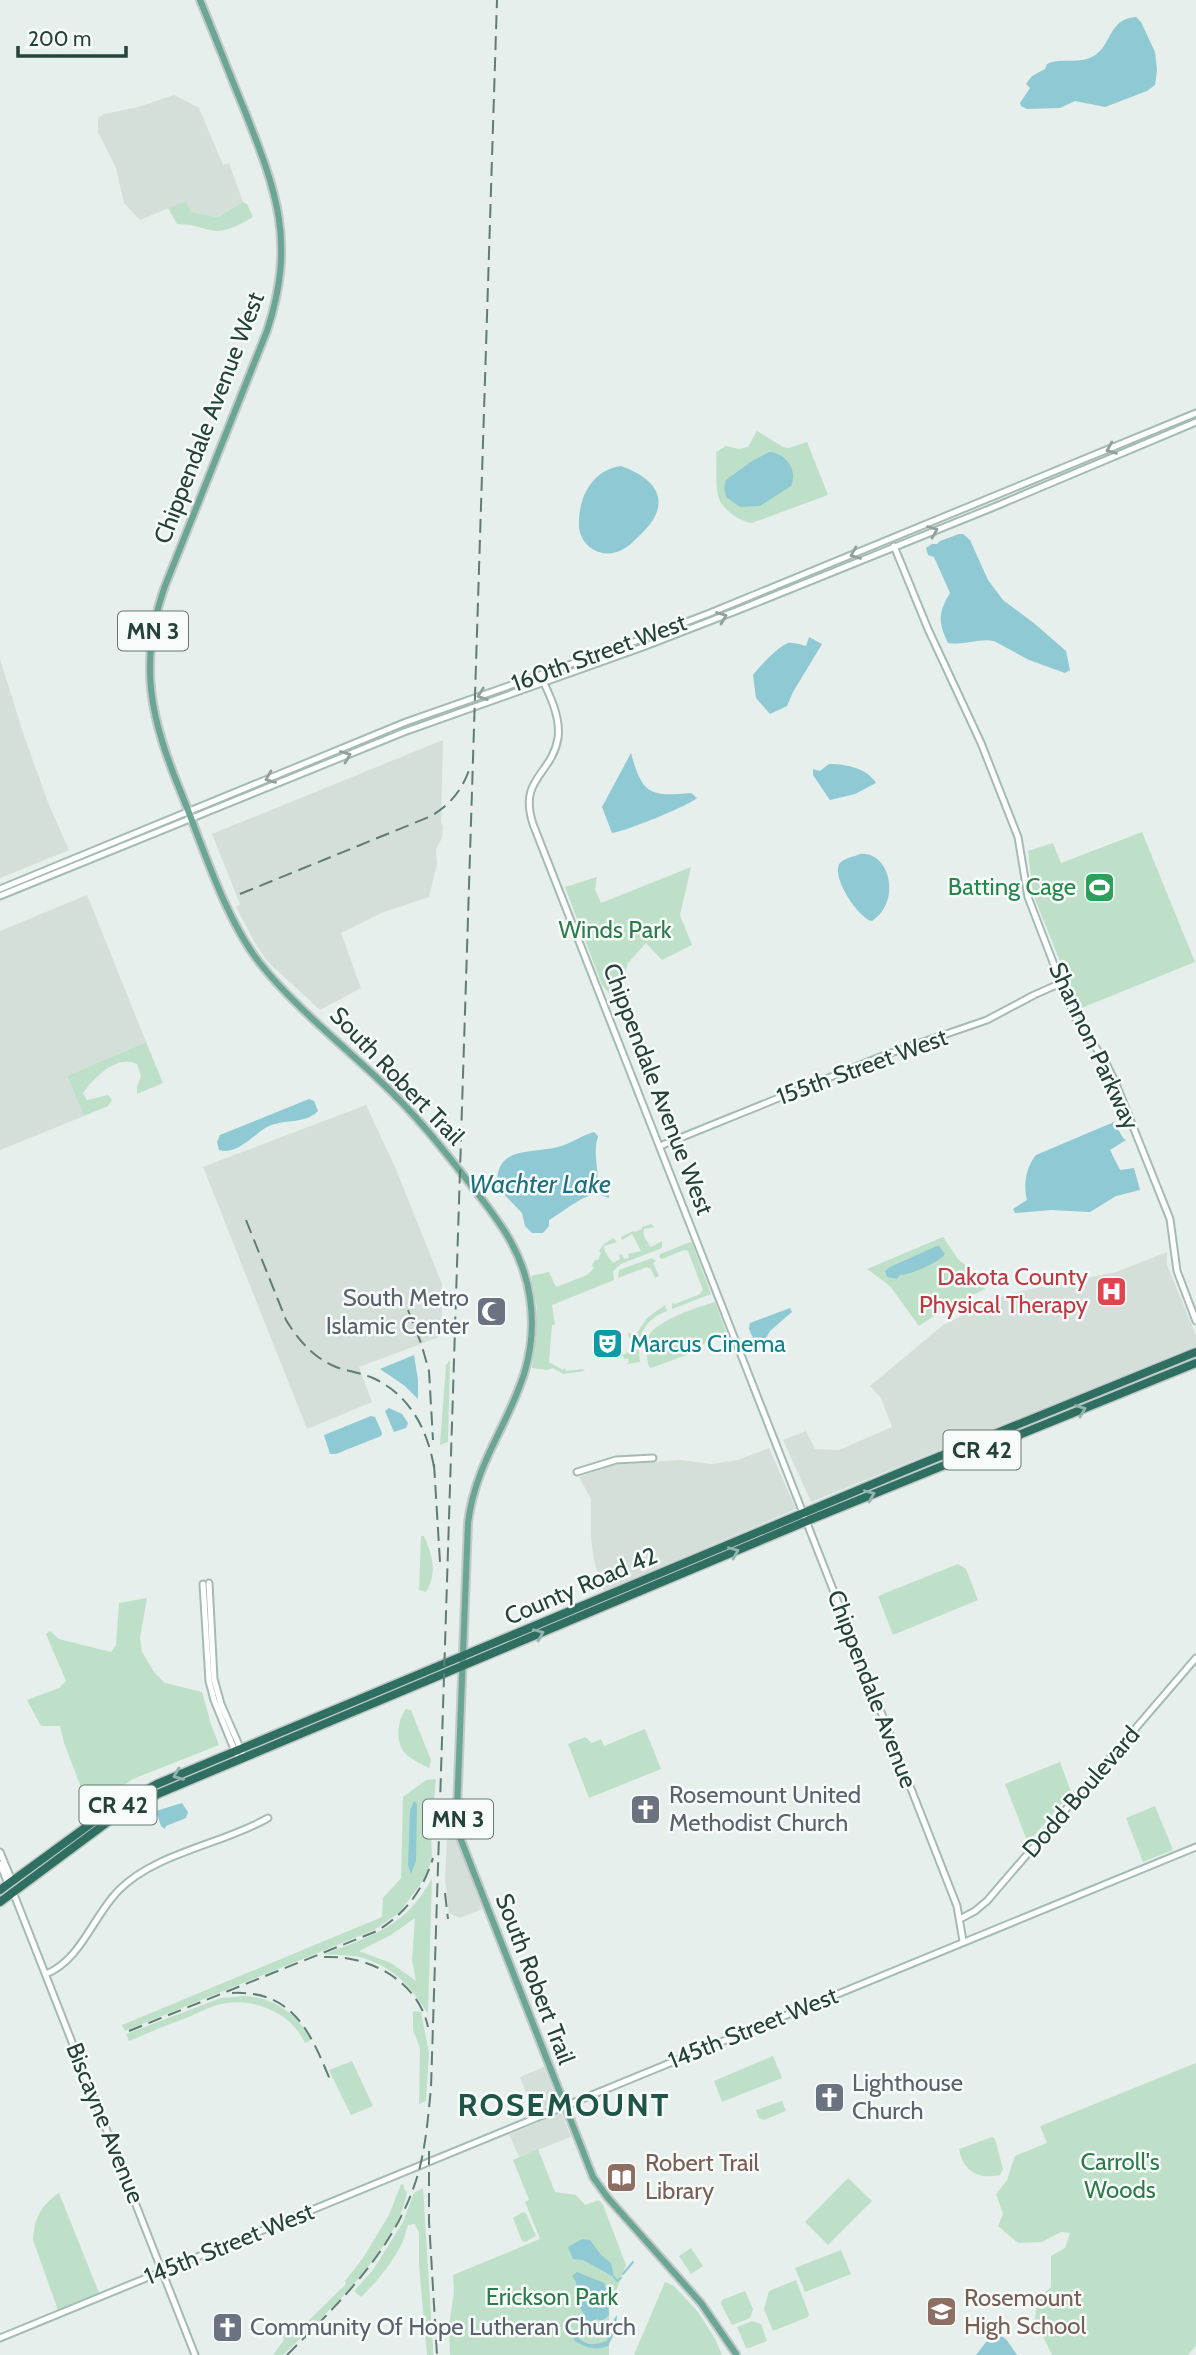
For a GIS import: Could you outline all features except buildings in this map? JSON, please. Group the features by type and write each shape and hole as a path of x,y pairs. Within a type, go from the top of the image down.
{"highway":[{"name":"County Road 42","path":"240,1755 462,1667 635,1594 1005,1429 1196,1352"},
{"name":"County Road 42","path":"0,1891 132,1806 240,1755 704,1554 948,1463 1196,1363"},
{"path":"948,1463 953,1457 1003,1437 1005,1429"},
{"path":"635,1594 696,1566 704,1554"},
{"name":"County Road 42","path":"0,1902 11,1886"}],"main road":[{"name":"Chippendale Avenue West","path":"190,815 165,754 155,720 149,674 152,633 165,586 270,324 278,290 282,245 277,204 269,172 200,0"},
{"name":"South Robert Trail","path":"190,815 232,917 258,960 285,991 380,1080 429,1132 502,1225 521,1263 530,1297 530,1353 520,1392 484,1464 471,1500 463,1657"},
{"name":"MN 3","path":"462,1667 463,1657"},
{"name":"South Robert Trail","path":"462,1667 457,1810 461,1840 564,2106 597,2184 701,2303 735,2355"}],"street":[{"name":"160th Street West","path":"0,895 406,722 649,636 1194,414"},
{"path":"1140,446 1140,441 1181,423 1194,414"},
{"name":"160th Street West","path":"0,889 404,732 643,647 895,547 1196,422"},
{"name":"Shannon Parkway","path":"892,539 926,624 981,743 1013,825 1020,847 1028,897 1061,984 1077,1022 1104,1059 1114,1079 1170,1219 1177,1271 1196,1321"},
{"name":"Chippendale Avenue West","path":"540,675 557,719 558,736 552,755 531,787 528,804 530,814 775,1439"},
{"name":"155th Street West","path":"660,1146 914,1044 987,1020 1061,984"},
{"name":"Chippendale Avenue","path":"775,1439 960,1919 963,1941"},
{"path":"577,1472 616,1460 653,1458"},
{"path":"206,1583 214,1679 240,1755"},
{"name":"Dodd Boulevard","path":"960,1919 987,1901 1196,1658"},
{"path":"46,1974 71,1957 112,1897 136,1875 268,1818"},
{"name":"145th Street West","path":"0,2338 1196,1847"},
{"name":"Biscayne Avenue","path":"0,1852 195,2355"},
{"name":"Biscayne Avenue","path":"0,1864 11,1886"}],"shaded area":[{"path":"174,95 199,108 223,165 229,163 243,202 218,217 191,212 186,201 140,220 124,203 116,168 98,132 98,118 104,114 138,107"},
{"path":"0,659 24,736 69,850 0,878"},
{"path":"443,740 442,838 436,849 437,865 429,897 381,913 341,933 361,988 320,1010 267,961 255,943 236,907 240,904 212,834"},
{"path":"87,895 146,1042 67,1076 84,1116 0,1150 0,931"},
{"path":"366,1105 395,1167 442,1284 442,1336 359,1367 372,1402 307,1429 203,1167"},
{"path":"1167,1252 1167,1265 1196,1335 1196,1346 811,1502 783,1440 806,1431 815,1449 839,1450 892,1427 881,1398 870,1386 943,1325 994,1299 1116,1272"},
{"path":"769,1448 796,1509 604,1591 594,1561 591,1499 579,1477 613,1465 681,1460 712,1464 738,1460"},
{"path":"456,1836 482,1909 460,1918 449,1913 445,1880 447,1837"},
{"path":"544,2067 571,2137 519,2157 509,2134 537,2123 520,2077"}],"green space":[{"path":"186,201 191,212 218,217 243,202 247,204 253,217 221,231 177,224 168,208"},
{"path":"757,431 783,447 789,448 807,442 828,495 752,523 728,511 718,494 716,452 726,446 739,449 748,447"},
{"path":"1142,832 1195,962 1079,1009 1033,894 1028,851 1053,843 1061,863"},
{"name":"Winds Park","path":"691,867 680,915 692,945 662,960 646,943 628,963 619,992 611,995 602,985 565,887 597,877 595,889 601,903"},
{"path":"146,1042 163,1083 137,1094 141,1076 137,1064 121,1062 106,1069 83,1093 87,1100 108,1095 112,1100 108,1106 84,1116 67,1076"},
{"path":"651,1224 655,1227 644,1229 645,1238 651,1247 662,1241 662,1248 621,1264 613,1271 614,1280 552,1305 555,1325 552,1325 549,1362 563,1370 565,1368 566,1371 585,1371 563,1374 553,1368 532,1368 537,1308 531,1276 549,1272 556,1287 587,1275 594,1268 592,1265 595,1260 598,1260 601,1253 599,1251 604,1244 613,1238 617,1242 604,1246 613,1263 620,1259 619,1255 622,1254 624,1259 629,1258 628,1254 641,1251 632,1234 622,1240 621,1237"},
{"path":"943,1237 958,1259 976,1274 985,1289 951,1305 919,1326 890,1286 867,1269"},
{"path":"690,1242 711,1294 672,1309 672,1303 700,1294 703,1290 688,1251 684,1250 662,1259 659,1257 660,1254"},
{"path":"652,1258 656,1261 653,1263 659,1276 655,1278 647,1267 618,1278 619,1270"},
{"path":"715,1302 727,1334 689,1350 692,1353 649,1367 646,1346 651,1332 677,1316"},
{"path":"665,1305 667,1311 652,1320 643,1331 639,1345 640,1362 626,1364 628,1359 622,1355 634,1350 630,1339 632,1337 629,1338 628,1333 637,1333 647,1318"},
{"path":"450,1360 448,1442 440,1445 446,1365"},
{"path":"421,1536 424,1536 429,1550 433,1570 426,1592 419,1590"},
{"path":"958,1564 966,1569 978,1600 893,1635 878,1596"},
{"path":"147,1598 140,1638 142,1652 154,1672 165,1683 202,1692 219,1745 133,1779 89,1808 60,1726 41,1726 27,1700 59,1688 66,1681 46,1634 50,1631 59,1639 111,1652 116,1645 119,1603"},
{"path":"406,1709 411,1710 431,1760 429,1768 407,1755 400,1743 399,1725"},
{"path":"645,1729 661,1769 589,1798 568,1744 585,1737 592,1743 601,1739 604,1746"},
{"path":"1060,1762 1071,1792 1028,1843 1005,1784"},
{"path":"436,1779 431,1832 432,1859 425,1878 399,1913 374,1930 125,2031 122,2025 382,1917 383,1898 401,1878 403,1797 426,1780"},
{"path":"1155,1806 1173,1850 1143,1862 1126,1818"},
{"path":"432,1878 428,2014 408,1987 384,1967 358,1957 325,1954 387,1927 399,1919 422,1895","holes":["415,1918 412,1960 416,1981 391,1963 359,1951 391,1935"]},
{"path":"244,1996 265,2000 284,2009 299,2022 311,2040 305,2043 292,2024 273,2011 239,2002 213,2006 129,2041 126,2034 221,1998"},
{"path":"413,2011 421,2012 429,2053 426,2101 419,2104 420,2048 413,2030"},
{"path":"773,2056 782,2078 722,2102 714,2081"},
{"path":"352,2061 373,2106 351,2115 329,2070"},
{"name":"Carroll's Woods","path":"1196,2063 1196,2346 1188,2355 1052,2355 1035,2320 1037,2299 1051,2287 1051,2256 1065,2248 1070,2233 1061,2232 1042,2242 1018,2243 998,2226 1003,2214 996,2194 1007,2180 1015,2156 1047,2143 1040,2126"},
{"path":"782,2101 786,2111 764,2120 759,2118 756,2110"},
{"path":"992,2137 995,2139 1003,2169 1000,2175 978,2175 964,2163 959,2149"},
{"name":"Erickson Park","path":"538,2149 555,2192 576,2195 585,2205 599,2200 603,2205 626,2265 609,2309 609,2355 450,2355 449,2325 454,2292 453,2275 540,2239 525,2202 529,2200 513,2160"},
{"path":"848,2178 872,2201 828,2245 805,2222"},
{"path":"401,2184 407,2192 401,2214 374,2259 300,2339 283,2355 273,2355 284,2340 282,2335 297,2326 299,2330 346,2284 345,2281 363,2258 389,2215"},
{"path":"423,2188 433,2355 427,2355 419,2233 415,2224 408,2225 395,2256 373,2285 361,2297 354,2291 373,2270 403,2222 414,2193"},
{"path":"59,2193 99,2293 58,2310 33,2240 40,2213 47,2202"},
{"path":"526,2213 536,2236 525,2242 522,2241 513,2218"},
{"path":"691,2248 703,2266 691,2274 679,2256"},
{"path":"841,2250 851,2274 805,2292 795,2268"},
{"path":"796,2280 808,2317 773,2331 764,2309 769,2291"},
{"path":"665,2282 674,2286 698,2312 722,2355 634,2355"},
{"path":"745,2291 753,2309 750,2318 732,2325 721,2304 722,2300"},
{"path":"752,2321 761,2324 767,2341 746,2348 737,2327"}],"water":[{"path":"1136,17 1155,52 1155,85 1147,91 1105,107 1075,101 1060,108 1027,109 1021,106 1020,103 1030,88 1026,84 1032,76 1045,69 1047,64 1092,57 1104,46 1120,23"},
{"path":"769,452 781,455 789,463 793,474 791,486 760,506 740,507 726,497 726,480"},
{"path":"621,466 645,478 653,486 659,504 650,525 632,543 617,552 604,553 592,548 583,539 579,516 588,487 602,473"},
{"path":"959,534 970,540 988,580 1003,600 1066,651 1070,670 1065,673 1029,660 994,641 948,643 941,618 943,606 950,593 934,557 928,555 926,548"},
{"path":"809,637 822,644 787,706 770,714 756,698 753,675 784,645 793,643 806,646"},
{"path":"631,753 639,777 650,790 666,794 691,793 697,798 656,818 612,833 602,807"},
{"path":"829,764 856,768 876,783 855,794 830,800 813,775 813,769 820,771"},
{"path":"860,854 870,855 879,861 888,879 887,902 881,913 872,921 860,913 847,896 839,877 840,863"},
{"path":"309,1099 314,1101 318,1111 313,1115 274,1124 239,1147 219,1150 217,1142 220,1135"},
{"path":"1114,1122 1126,1140 1110,1150 1120,1170 1134,1168 1140,1190 1116,1196 1090,1212 1051,1210 1015,1213 1013,1209 1027,1200 1026,1176 1036,1155"},
{"name":"Wachter Lake","path":"594,1132 598,1136 597,1189 609,1194 609,1198 598,1194 586,1197 549,1220 549,1226 543,1233 532,1233 525,1226 522,1213 497,1187 502,1164 516,1154 558,1147"},
{"path":"937,1246 945,1254 937,1261 900,1275 897,1279 887,1277 885,1271 890,1267"},
{"path":"790,1308 792,1312 770,1331 761,1347 757,1347 749,1329 750,1323"},
{"path":"414,1355 418,1399 405,1386 380,1369"},
{"path":"389,1408 402,1414 408,1423 406,1428 394,1432 385,1411"},
{"path":"371,1416 375,1417 381,1436 330,1454 324,1435"},
{"path":"414,1801 417,1804 416,1861 411,1874 408,1865 410,1810"},
{"path":"182,1803 188,1812 186,1818 166,1826 165,1829 161,1826 156,1811"},
{"path":"582,2239 590,2240 611,2263 614,2277 583,2260 573,2259 568,2247"},
{"path":"577,2272 604,2283 608,2294 616,2293 615,2300 608,2300 609,2315 602,2321 594,2321 600,2325 600,2332 592,2336 579,2333 579,2320 585,2315 578,2305 576,2282 572,2276"},
{"path":"617,2315 616,2330 608,2346 591,2348 574,2340 575,2335 590,2344 607,2341 610,2325"},
{"path":"993,2333 1006,2339 1017,2355 976,2355"}],"waterway":[{"path":"623,2274 633,2262"},
{"path":"614,2277 617,2281 621,2278"}],"railway":[{"path":"287,2355 365,2272 396,2226 421,2163 431,2088 497,0"},
{"path":"240,894 429,817 453,798 469,770"},
{"path":"246,1220 286,1320 296,1335 307,1348 328,1363 373,1378 398,1395 408,1405 423,1430 435,1473"},
{"path":"408,1310 429,1371 433,1440"},
{"path":"434,1464 440,1562"},
{"path":"129,2031 377,1931 412,1900 433,1858"},
{"path":"445,1893 448,1919"},
{"path":"324,1957 357,1960 389,1974 414,1996 428,2027"},
{"path":"232,1993 253,1994 271,1999 285,2007 307,2032 331,2082"},
{"path":"429,2151 429,2221 437,2355"}],"place":[{"name":"Batting Cage","path":"1099,887"},
{"name":"Dakota County Physical Therapy","path":"1111,1291"},
{"name":"South Metro Islamic Center","path":"492,1312"},
{"name":"Marcus Cinema","path":"607,1344"},
{"name":"Rosemount United Methodist Church","path":"646,1809"},
{"name":"Lighthouse Church","path":"829,2097"},
{"name":"Robert Trail Library","path":"622,2177"},
{"name":"Rosemount High School","path":"941,2312"},
{"name":"Community Of Hope Lutheran Church","path":"227,2327"}],"district":[{"name":"ROSEMOUNT","path":"564,2105"}]}
